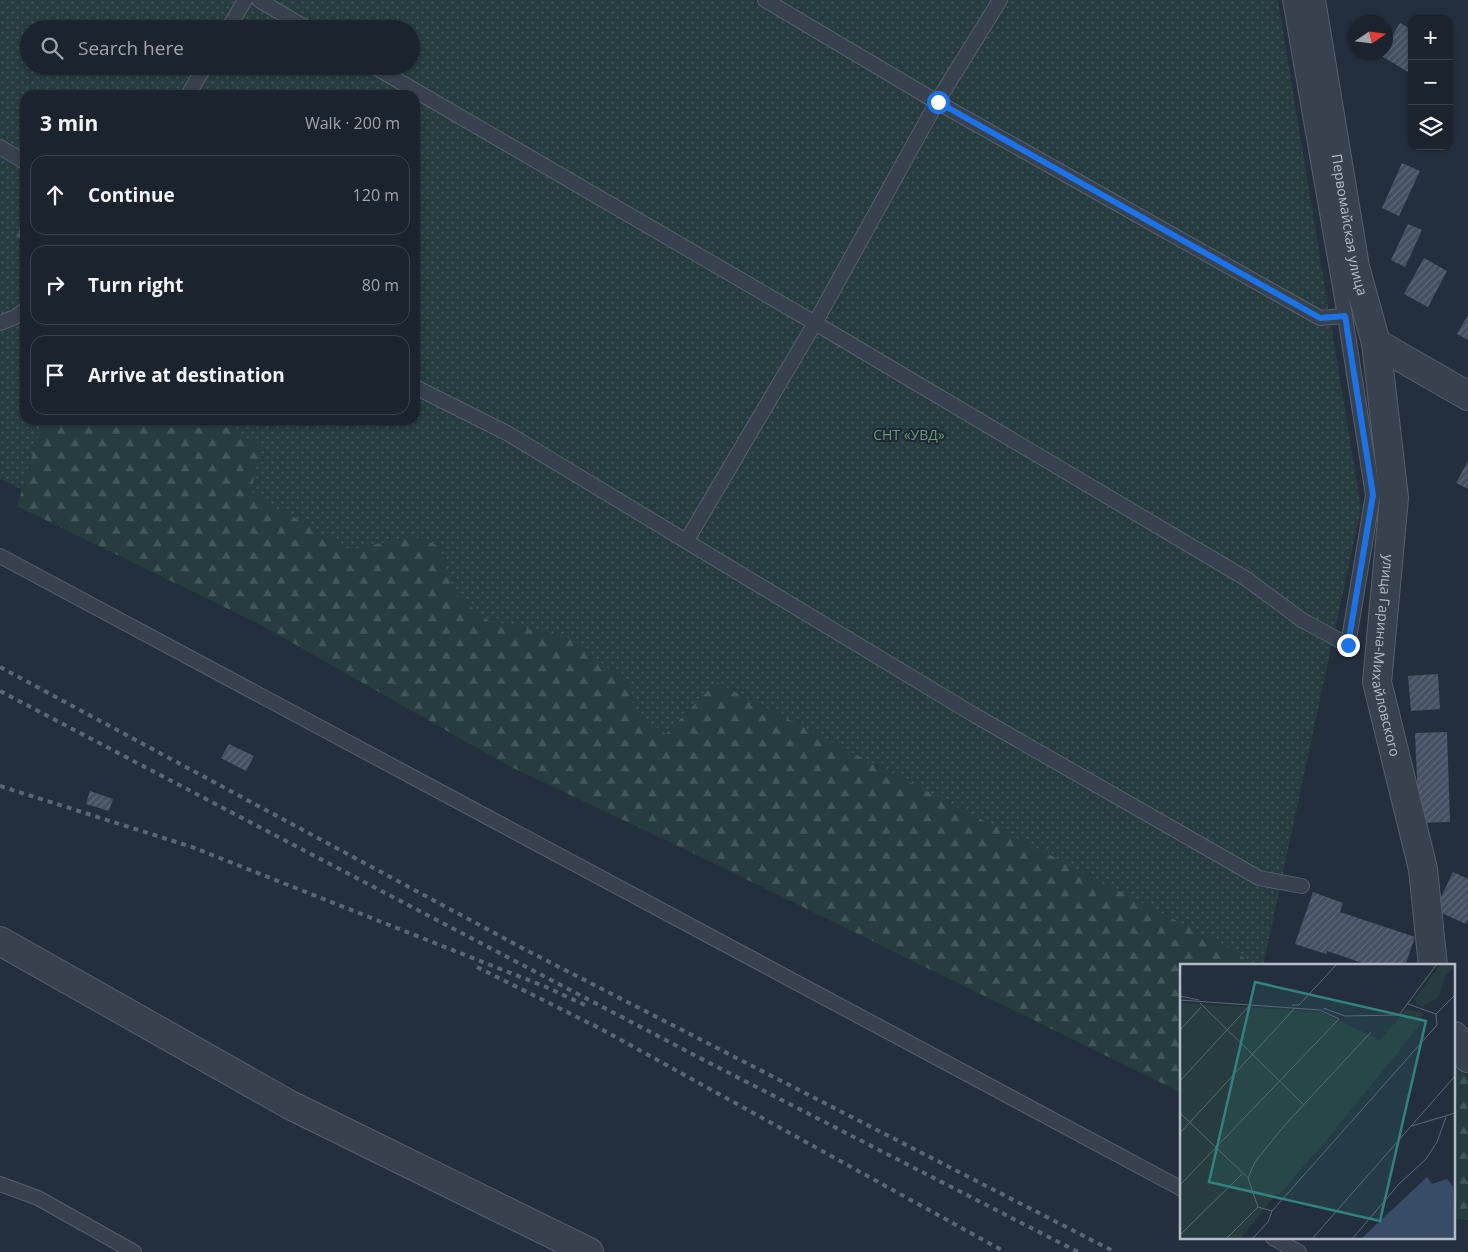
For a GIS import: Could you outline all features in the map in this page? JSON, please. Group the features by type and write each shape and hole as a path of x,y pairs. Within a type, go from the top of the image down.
{"street":[{"name":"Первомайская улица","path":"1311,0 1355,266 1376,343"},
{"path":"1376,343 1468,396"},
{"name":"улица Гарина-Михайловского","path":"1376,343 1394,498 1378,682 1423,869 1433,964"},
{"path":"0,941 290,1105 589,1252"},
{"path":"1456,1039 1468,1058"}],"lane":[{"path":"233,20 244,0"},
{"path":"259,0 293,20"},
{"path":"766,0 938,102 1320,318 1345,316"},
{"path":"686,540 815,323 938,102 1000,0"},
{"path":"420,93 815,323 1245,578 1302,620 1348,645 1373,495 1345,316 1290,0"},
{"path":"191,90 200,75"},
{"path":"388,75 414,90"},
{"path":"0,147 20,159"},
{"path":"0,323 20,314"},
{"path":"420,390 507,433 976,716 1258,878 1302,886"},
{"path":"0,556 1180,1188"},
{"path":"0,1184 38,1198 134,1252"},
{"path":"1277,1240 1299,1252"}],"green space":[{"name":"СНТ «УВД»","path":"0,0 1278,0 1361,508 1263,964 1180,964 1180,1048 0,479"},
{"path":"41,425 229,425 260,447 251,492 350,550 412,536 439,546 454,594 489,621 567,637 628,683 635,712 666,734 716,682 1227,947 1254,964 1180,964 1180,1092 703,858 507,765 261,625 17,506"},
{"path":"1456,1061 1468,1075 1468,1220 1456,1219"}],"building":[{"path":"1400,23 1408,28 1408,72 1388,60 1393,60 1393,34"},
{"path":"1402,163 1420,171 1399,216 1382,208"},
{"path":"1408,224 1422,230 1405,267 1391,260"},
{"path":"20,228 20,238 16,236"},
{"path":"1424,258 1447,271 1428,307 1404,294"},
{"path":"1468,315 1468,340 1457,334"},
{"path":"1468,461 1468,489 1456,483"},
{"path":"1438,674 1440,709 1411,711 1408,676"},
{"path":"1447,732 1450,822 1419,823 1415,733"},
{"path":"229,744 254,756 246,771 221,758"},
{"path":"90,791 113,799 109,811 86,804"},
{"path":"1453,872 1468,879 1468,919 1466,924 1435,910"},
{"path":"1313,892 1343,903 1340,912 1415,937 1406,964 1365,964 1327,951 1326,954 1295,944"}],"railway":[{"path":"0,667 526,950 1115,1252"},
{"path":"0,691 698,1057 1078,1252"},
{"path":"0,786 192,847 546,987 587,1006"},
{"path":"477,967 603,1030 1005,1252"}],"route":[{"path":"938,102 1320,318 1345,316 1373,495 1362,571 1348,645"}]}
